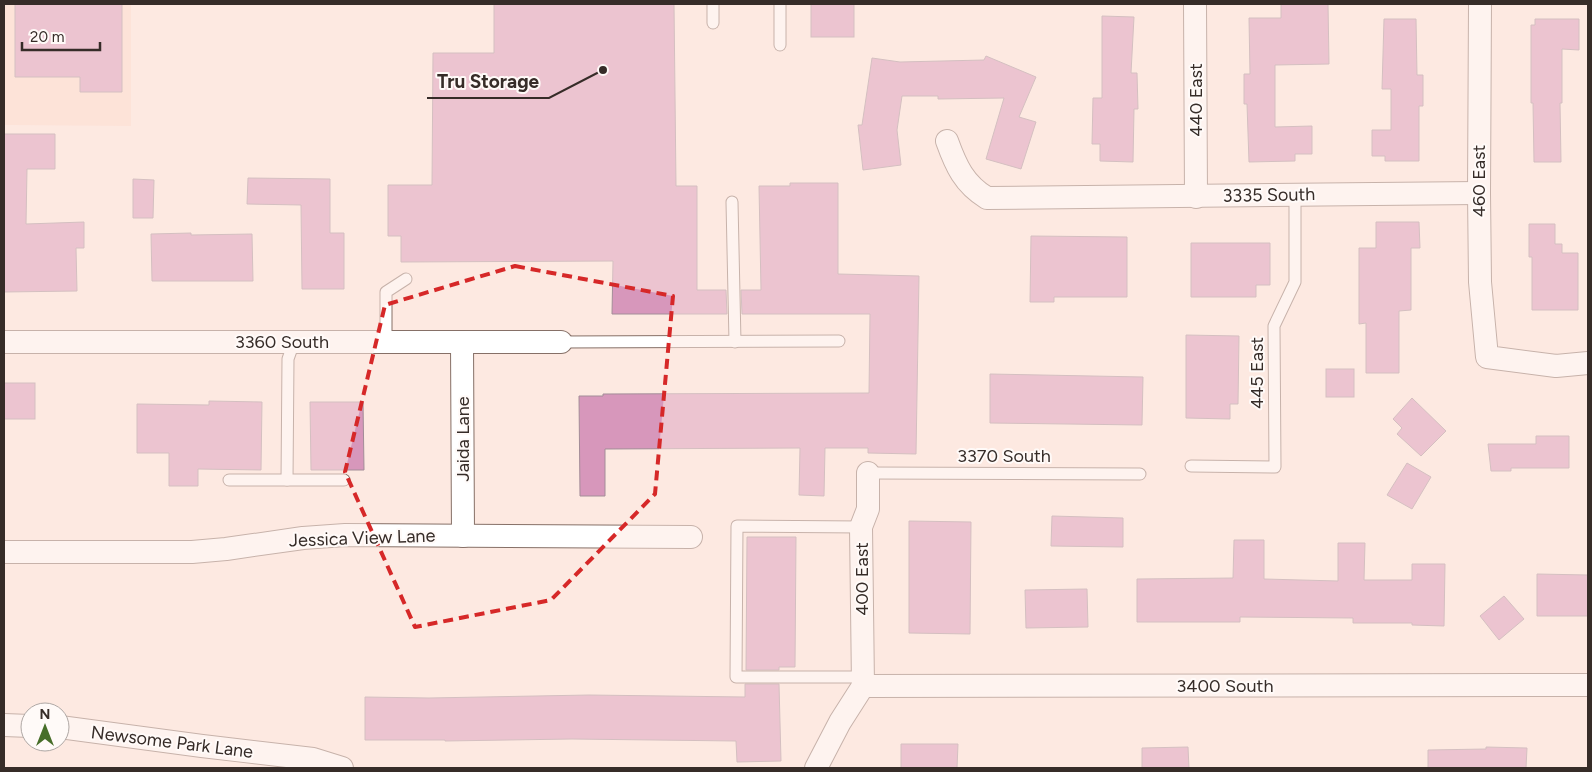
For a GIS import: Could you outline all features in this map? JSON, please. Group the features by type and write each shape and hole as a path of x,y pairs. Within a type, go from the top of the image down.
{"street":[{"name":"440 East","path":"1195,4 1196,197"},
{"name":"460 East","path":"1480,4 1480,282 1487,357 1556,366 1588,363"},
{"name":"3335 South","path":"947,141 956,166 974,190 987,198 1479,193"},
{"name":"3360 South","path":"4,342 561,342"},
{"name":"Jaida Lane","path":"462,342 463,536"},
{"name":"400 East","path":"862,682 861,527 868,509 868,473"},
{"name":"Jessica View Lane","path":"4,552 192,552 324,536 691,537"},
{"name":"3400 South","path":"862,682 1588,686"},
{"path":"816,768 862,682"},
{"path":"4,725 20,726"},
{"name":"Newsome Park Lane","path":"70,728 313,759 342,768"}],"lane":[{"path":"713,4 713,23"},
{"path":"780,4 780,45"},
{"name":"445 East","path":"1191,466 1275,467 1274,326 1295,282 1295,195"},
{"path":"732,202 735,342"},
{"path":"386,342 386,292 406,279"},
{"path":"561,342 839,341"},
{"path":"287,480 288,359 294,342"},
{"name":"3370 South","path":"868,473 1140,474"},
{"path":"230,480 344,480"},
{"path":"861,527 737,526 736,676 862,682"}],"highlighted area":[{"path":"515,266 673,296 655,494 551,600 415,627 345,472 385,305"}],"shaded area":[{"path":"4,4 131,4 131,126 4,125"}],"building":[{"path":"15,4 122,4 122,92 80,92 80,77 15,77"},
{"path":"494,4 674,4 676,186 697,186 697,290 726,290 727,314 612,314 613,261 401,262 401,236 388,236 388,185 432,185 433,53 494,53"},
{"path":"811,4 854,4 854,37 811,37"},
{"path":"1281,4 1328,4 1329,64 1275,65 1275,127 1312,126 1312,154 1295,154 1295,161 1249,162 1247,104 1244,104 1244,74 1250,74 1249,18 1281,18"},
{"path":"1102,16 1134,17 1131,73 1137,73 1138,109 1134,109 1133,162 1100,161 1100,144 1092,144 1093,98 1102,98"},
{"path":"1384,19 1416,19 1417,75 1423,75 1423,106 1419,106 1419,161 1385,161 1385,156 1372,156 1372,130 1391,130 1391,89 1382,89"},
{"path":"1535,19 1579,19 1579,50 1562,49 1562,103 1560,103 1561,162 1534,162 1533,103 1531,103 1531,25 1535,25"},
{"path":"986,56 1036,77 1019,117 1036,122 1021,169 986,159 1004,98 938,99 938,96 902,96 897,130 901,165 863,170 858,125 862,125 872,58 900,62 984,60"},
{"path":"4,134 55,134 55,169 27,169 26,224 84,222 84,248 76,248 77,291 4,292"},
{"path":"248,178 330,179 330,233 344,233 344,289 302,289 301,205 247,204"},
{"path":"133,179 154,180 153,218 133,218"},
{"path":"790,183 838,183 838,274 919,276 916,454 868,453 868,448 825,448 824,496 799,495 800,448 605,449 605,496 580,496 579,396 603,396 603,394 869,393 870,314 742,314 741,290 761,290 759,186 790,186"},
{"path":"1376,222 1419,222 1420,248 1411,248 1411,310 1399,311 1399,373 1366,373 1366,323 1359,324 1359,248 1376,248"},
{"path":"1529,224 1555,224 1555,244 1562,244 1562,253 1578,253 1578,310 1532,310 1532,257 1529,257"},
{"path":"191,233 191,235 252,234 253,281 152,281 151,234"},
{"path":"1031,236 1127,237 1127,297 1054,297 1054,302 1030,302"},
{"path":"1191,243 1270,243 1270,285 1256,285 1256,297 1191,297"},
{"path":"1186,335 1239,336 1238,404 1230,404 1230,419 1186,418"},
{"path":"1326,369 1354,369 1354,397 1326,397"},
{"path":"990,374 1143,377 1142,425 990,423"},
{"path":"4,383 35,383 35,419 4,419"},
{"path":"1412,398 1446,431 1421,456 1397,434 1402,428 1393,419"},
{"path":"209,401 262,402 261,470 198,469 198,486 169,486 169,453 137,453 137,404 209,405"},
{"path":"310,402 363,402 364,470 311,470"},
{"path":"1536,436 1569,436 1569,468 1511,468 1511,471 1491,471 1488,444 1536,444"},
{"path":"1407,463 1431,477 1412,509 1387,495"},
{"path":"1052,516 1123,518 1123,547 1051,546"},
{"path":"909,521 971,522 970,634 909,633"},
{"path":"747,537 796,537 795,667 779,667 779,670 746,670"},
{"path":"1234,540 1264,540 1264,579 1338,581 1338,543 1365,543 1364,580 1412,580 1412,564 1445,564 1444,626 1412,625 1412,623 1353,623 1353,618 1240,617 1240,622 1137,622 1137,579 1233,578"},
{"path":"1537,574 1588,575 1588,616 1537,616"},
{"path":"1087,589 1088,627 1026,628 1025,590"},
{"path":"1504,596 1524,619 1499,640 1480,616"},
{"path":"745,684 779,684 781,761 737,762 736,741 572,739 365,740 365,697 429,698 589,695 745,697"},
{"path":"901,744 958,744 957,768 901,768"},
{"path":"1188,747 1189,768 1142,768 1142,748"},
{"path":"1486,747 1527,748 1526,768 1428,768 1428,750 1486,749"}],"place":[{"name":"Tru Storage","path":"603,70"}]}
